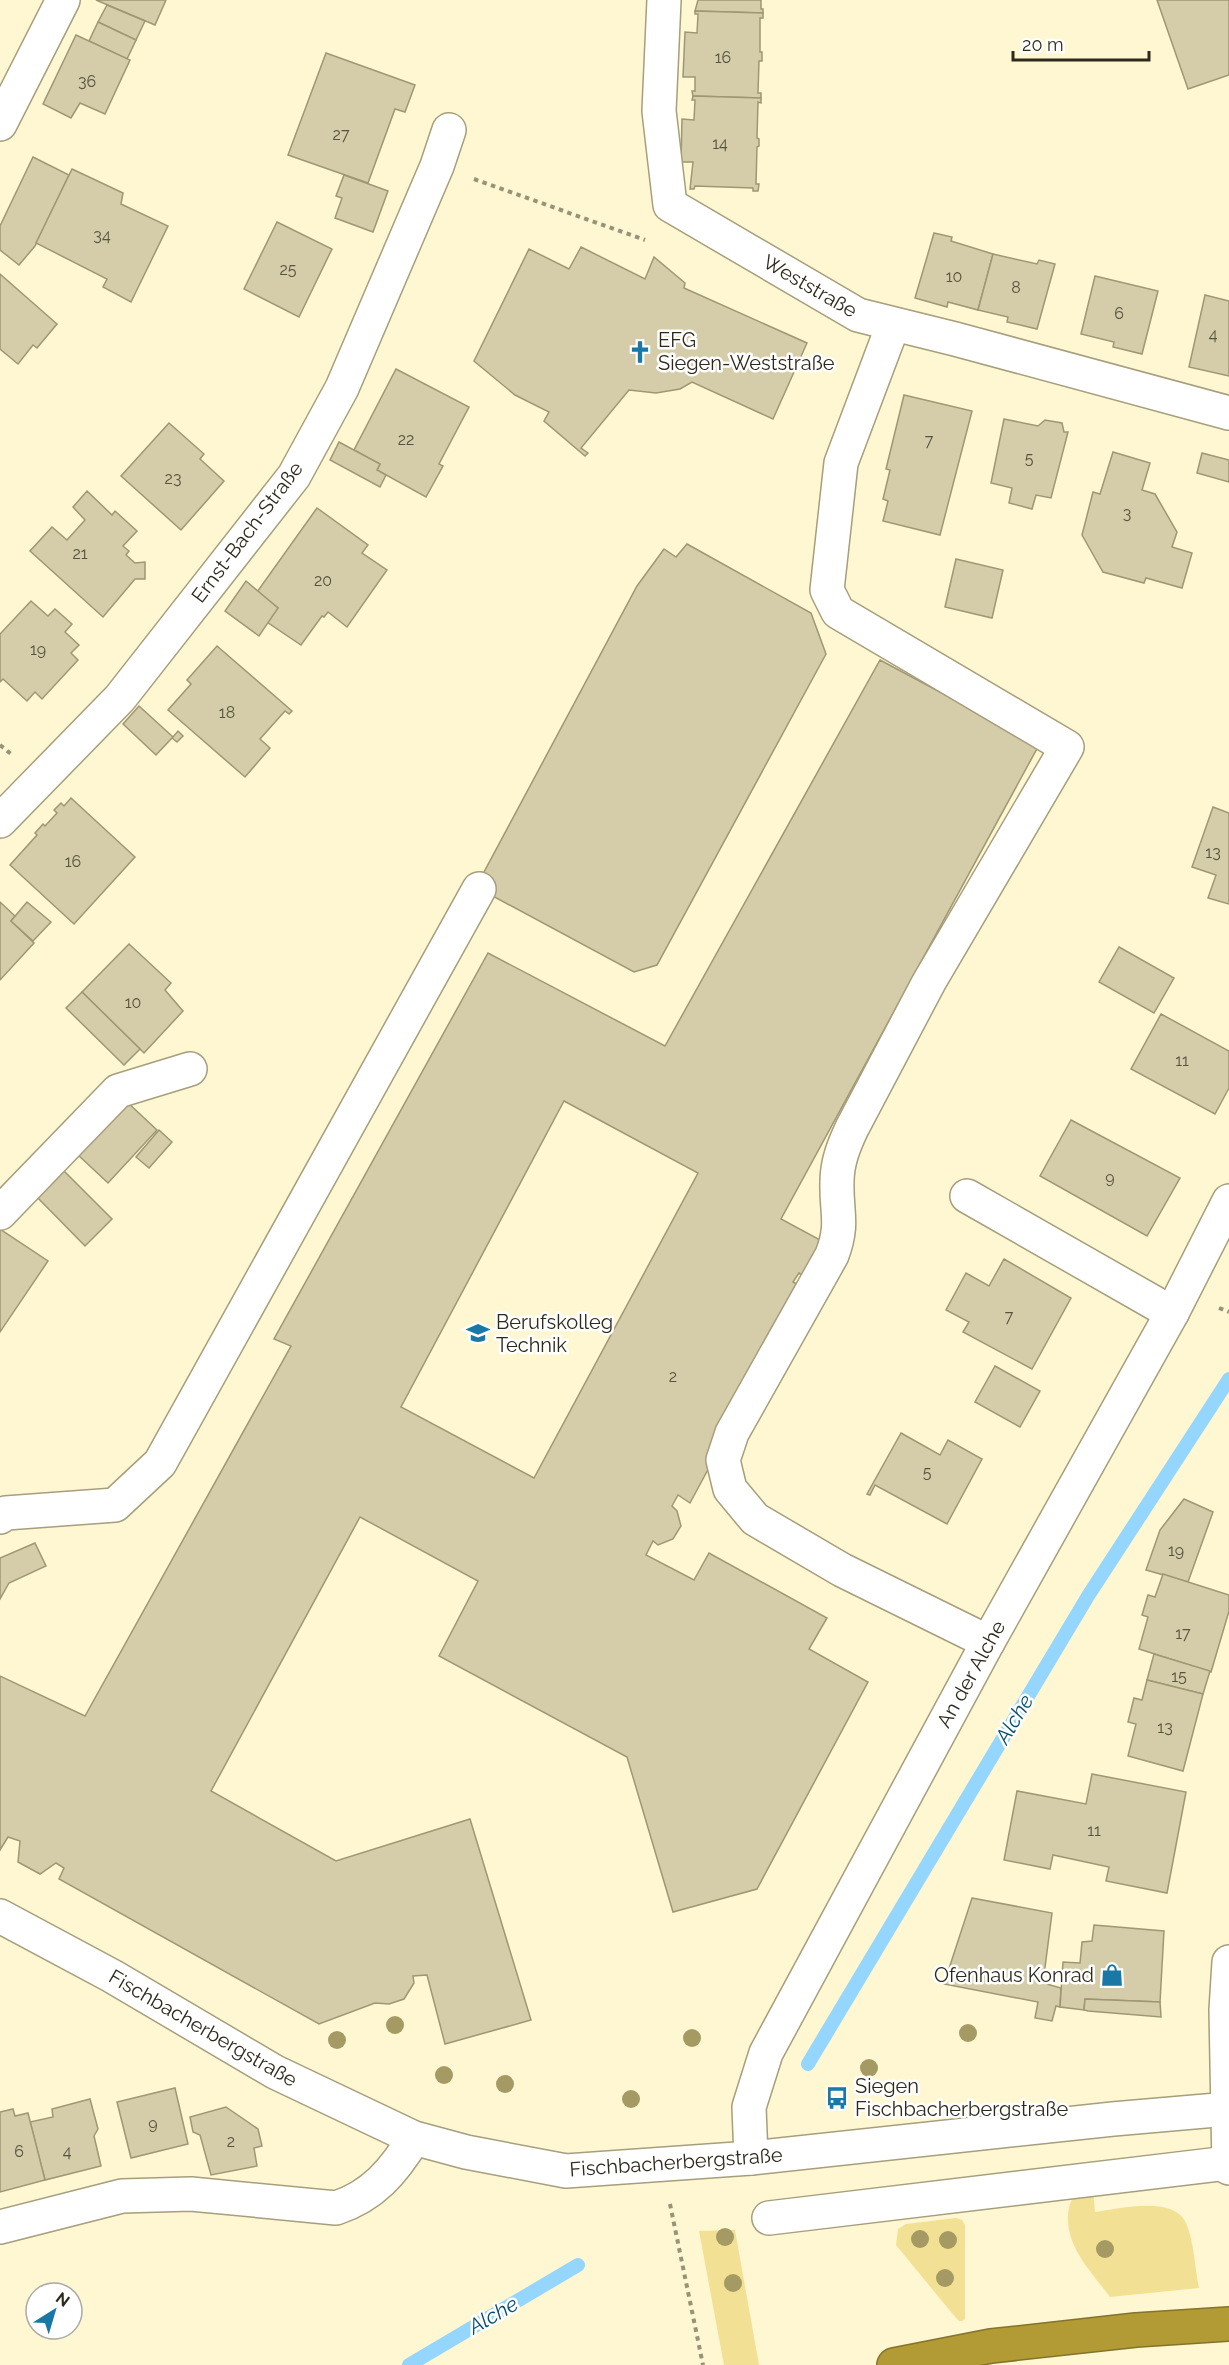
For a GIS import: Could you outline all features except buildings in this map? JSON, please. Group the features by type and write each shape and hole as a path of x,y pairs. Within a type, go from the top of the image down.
{"highway":[{"path":"894,2365 991,2346 1136,2330 1229,2324"}],"street":[{"path":"0,124 63,0"},
{"path":"664,0 658,111 670,204"},
{"name":"Ernst-Bach-Straße","path":"0,821 120,698 294,476 342,387 437,166 449,130"},
{"name":"Weststraße","path":"670,204 858,315 1229,413"},
{"path":"893,325 841,463 827,590 838,612 1067,747 929,982 852,1128 839,1164 837,1181 840,1218 838,1238 832,1255 732,1433 723,1460 730,1489 755,1519 842,1570 988,1642"},
{"path":"0,1517 6,1513 116,1504 160,1463 479,889"},
{"path":"0,1213 118,1091 190,1069"},
{"path":"967,1196 1172,1312"},
{"name":"An der Alche","path":"751,2158 749,2107 766,2053 988,1642 1172,1312 1229,1201"},
{"name":"Fischbacherbergstraße","path":"0,1916 112,1977 275,2072 414,2138 466,2152 566,2171 751,2158 1113,2119 1229,2109"},
{"path":"769,2218 1229,2166 1226,2010 1229,1962"},
{"path":"0,2227 122,2196 191,2194 336,2208 356,2201 372,2190 400,2161 414,2138"}],"path":[{"path":"437,166 653,242 670,204"},
{"path":"1218,1308 1229,1312"},
{"path":"662,2165 704,2365"}],"shaded area":[{"path":"1093,2190 1095,2212 1158,2206 1179,2214 1186,2223 1191,2238 1199,2288 1110,2297 1075,2248 1068,2226 1068,2214 1072,2200 1079,2194"},
{"path":"956,2218 962,2220 965,2225 965,2319 962,2321 959,2321 951,2312 896,2245 898,2229 906,2224"},
{"path":"735,2230 759,2365 724,2365 699,2231"}],"waterway":[{"name":"Alche","path":"808,2064 1088,1596 1229,1379"},
{"name":"Alche","path":"409,2365 578,2265"}],"place":[{"name":"EFG Siegen-Weststraße","path":"640,352"},
{"name":"Berufskolleg Technik","path":"478,1333"},
{"name":"Ofenhaus Konrad","path":"1112,1975"},
{"name":"Siegen Fischbacherbergstraße","path":"837,2098"}]}
